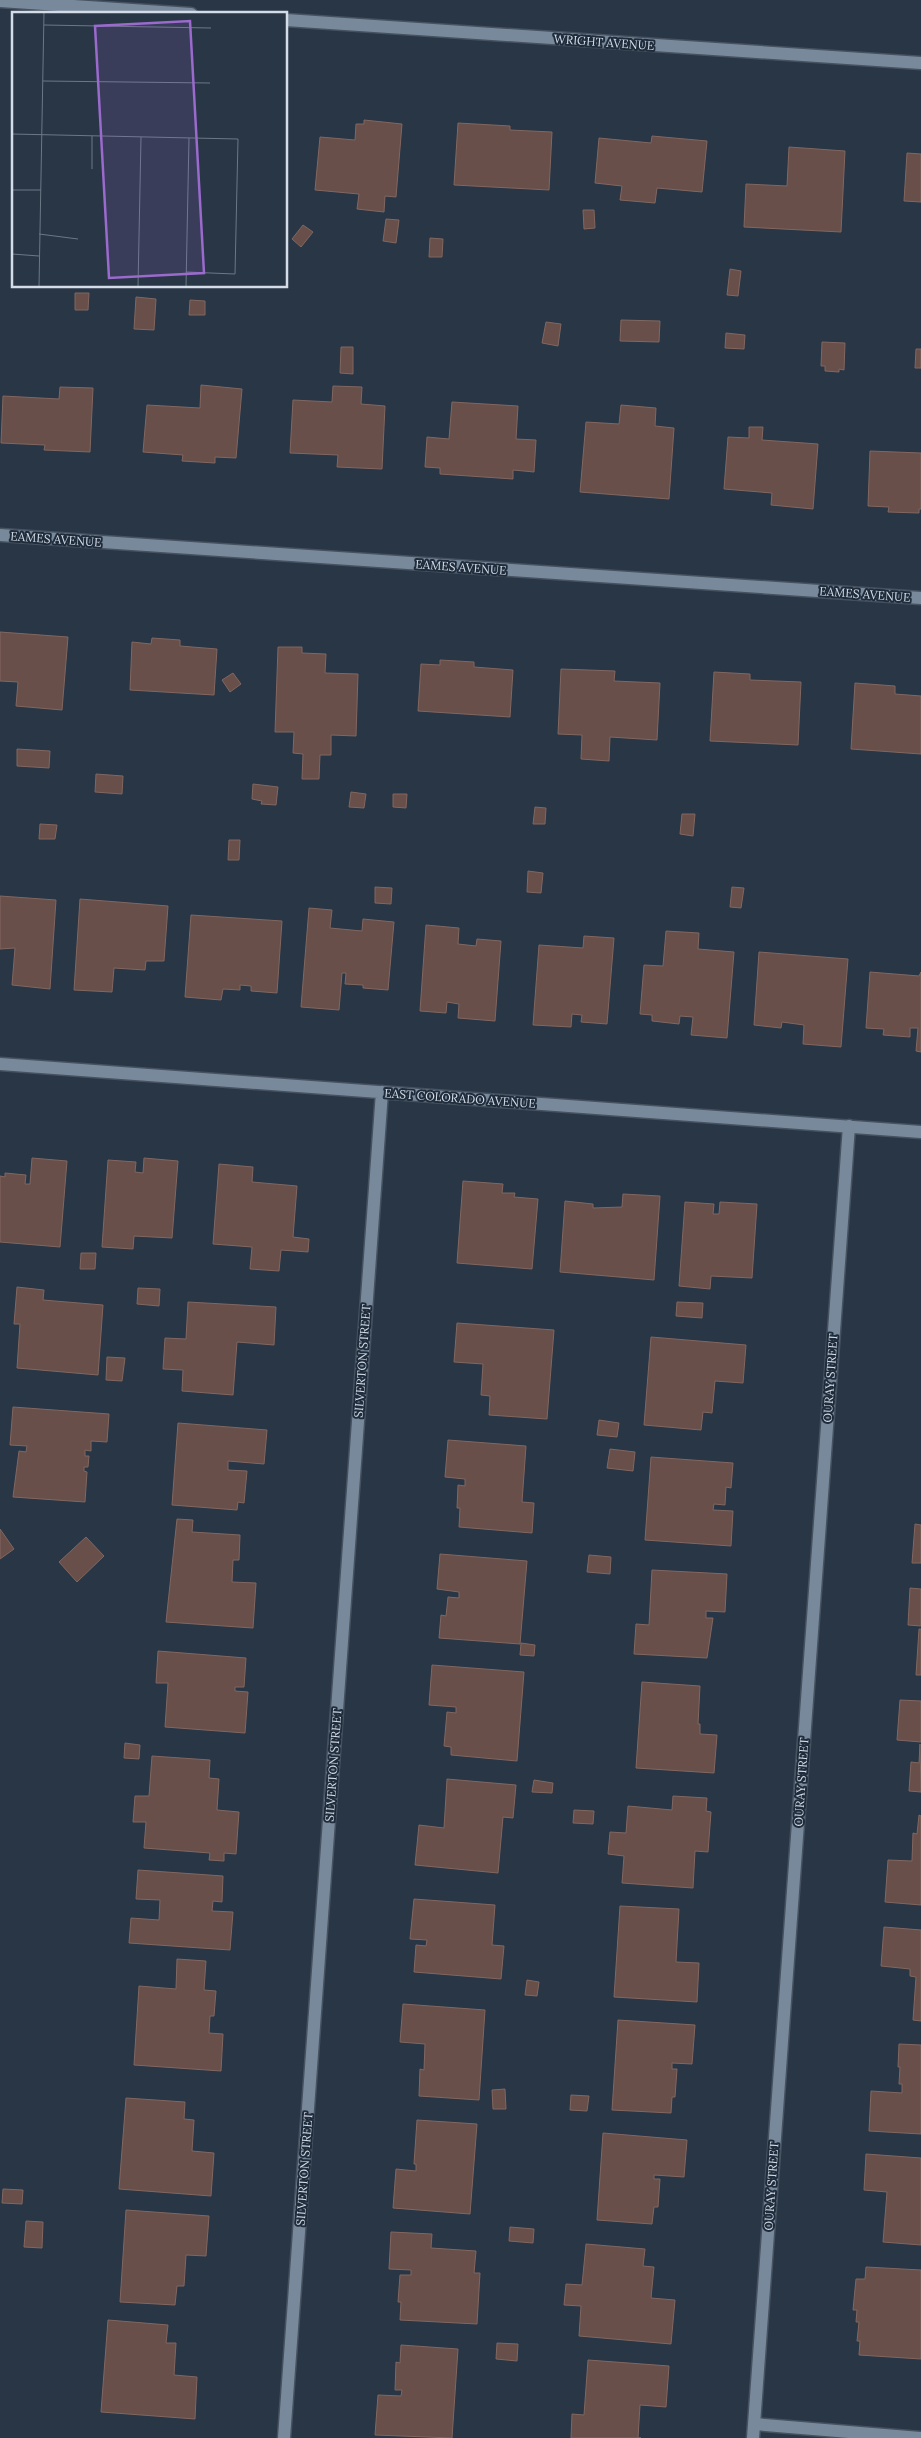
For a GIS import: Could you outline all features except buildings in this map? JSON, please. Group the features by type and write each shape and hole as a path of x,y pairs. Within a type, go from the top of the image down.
{"street":[{"path":"0,1 162,12"},
{"name":"WRIGHT AVENUE","path":"288,20 921,63"},
{"name":"EAMES AVENUE","path":"0,535 921,598"},
{"name":"EAST COLORADO AVENUE","path":"0,1064 921,1132"},
{"name":"SILVERTON STREET","path":"284,2438 382,1092"},
{"name":"OURAY STREET","path":"752,2438 849,1126"},
{"path":"754,2424 920,2438"}]}
